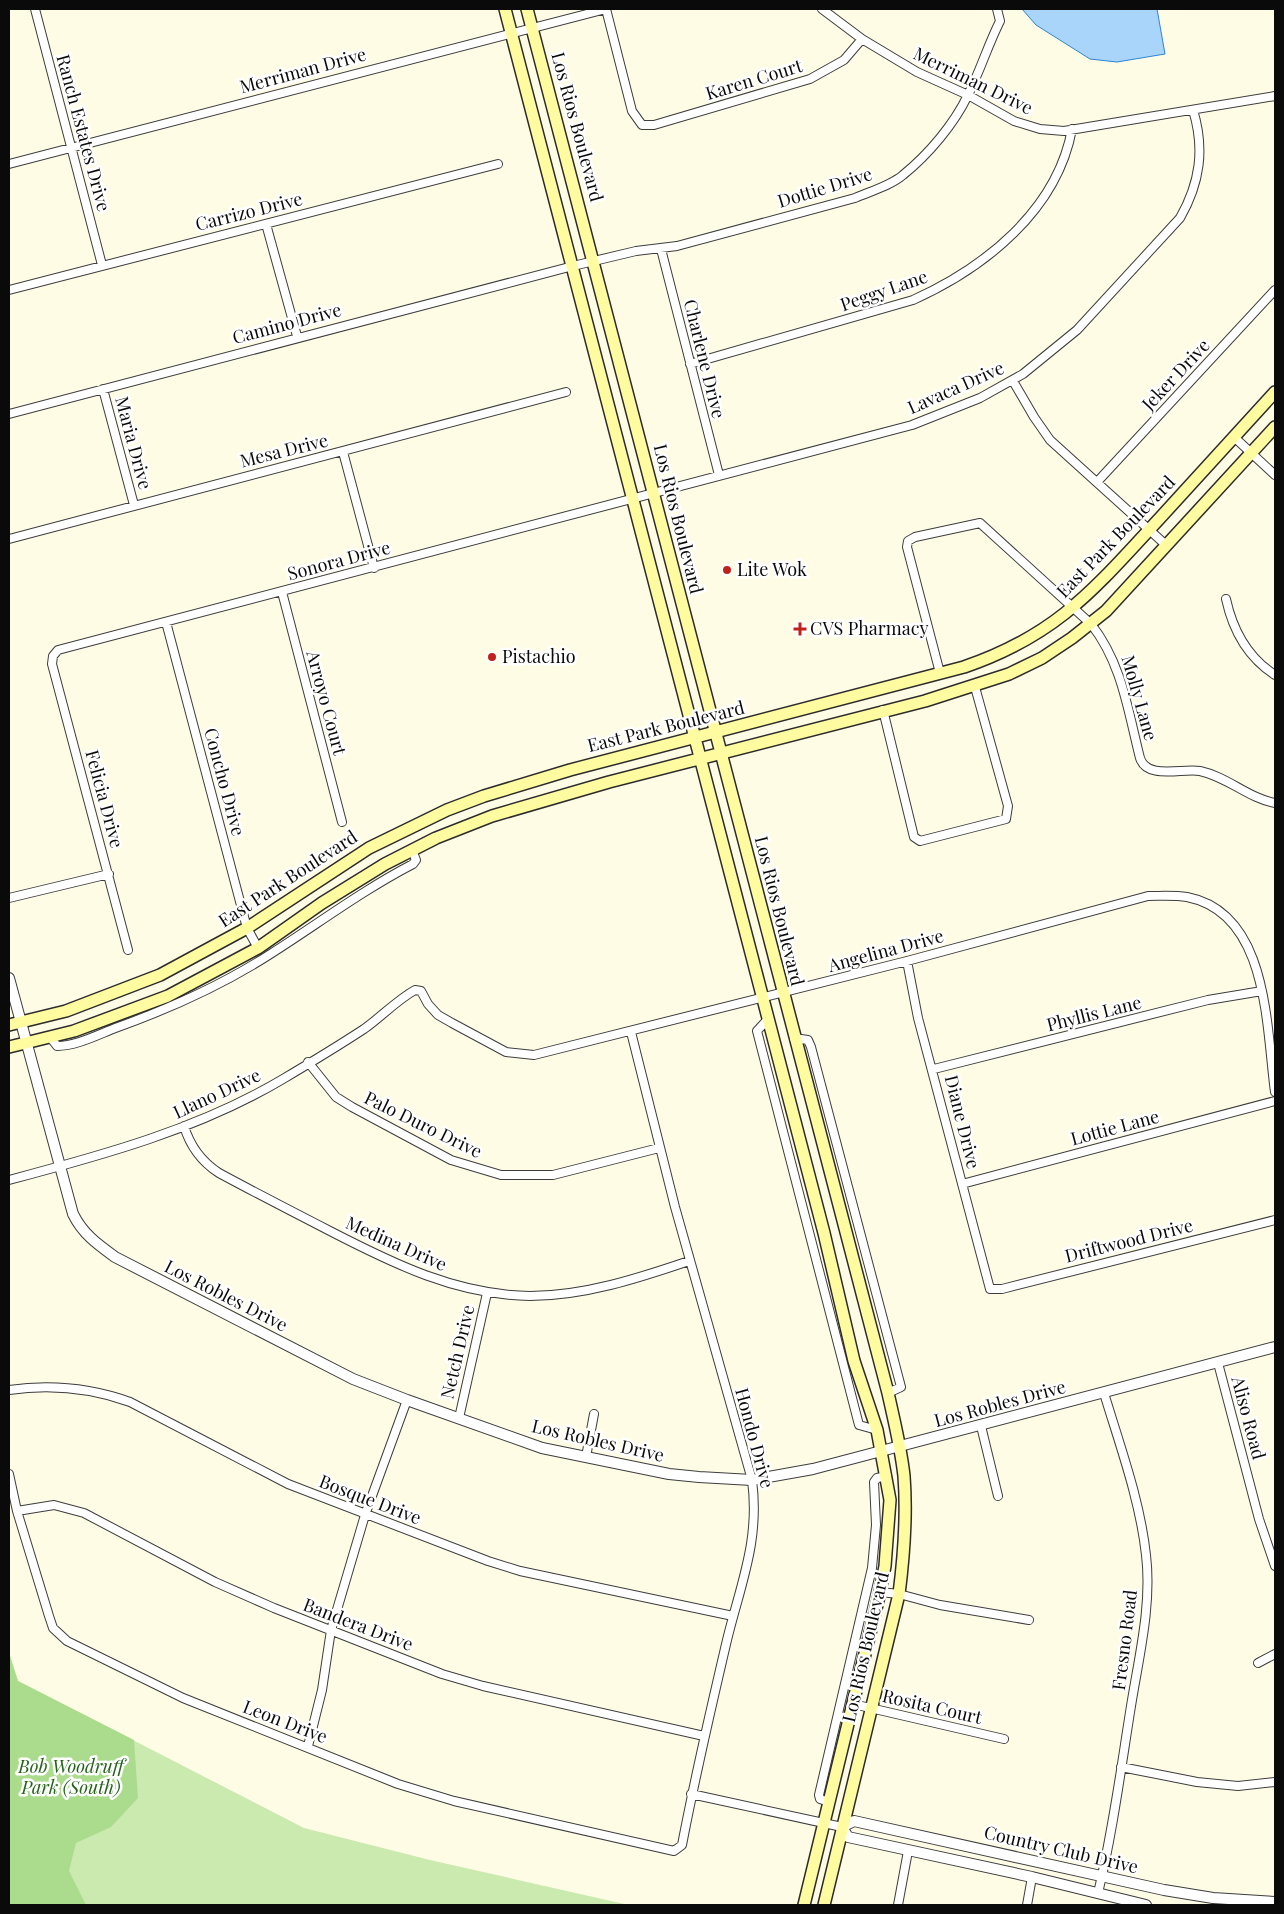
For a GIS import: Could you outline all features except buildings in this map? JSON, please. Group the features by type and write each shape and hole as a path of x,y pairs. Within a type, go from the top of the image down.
{"main road":[{"name":"Los Rios Boulevard","path":"505,9 824,1233 854,1361 877,1430 887,1476 890,1500 888,1536 880,1592 804,1905"},
{"name":"Los Rios Boulevard","path":"528,9 782,993 888,1393 904,1475 904,1554 899,1594 824,1905"},
{"name":"East Park Boulevard","path":"9,1025 66,1011 130,987 205,953 247,928 369,848 432,816 484,796 570,770 878,691 992,657 1037,634 1073,609 1102,582 1275,392"},
{"path":"9,1047 50,1037 129,1012 168,996 258,948 322,903 412,850 492,816 700,758 975,687 1009,674 1042,658 1091,624 1275,427"},
{"path":"658,598 679,592"},
{"path":"878,691 883,710"},
{"path":"484,796 492,816"},
{"path":"735,890 755,888"}],"street":[{"name":"Ranch Estates Drive","path":"35,9 102,265"},
{"name":"Merriman Drive","path":"9,164 606,9"},
{"name":"Karen Court","path":"606,9 632,112 642,125 654,125 810,79 844,60 862,39"},
{"name":"Merriman Drive","path":"822,9 862,39 917,72 968,95 1014,121 1040,129 1064,131 1275,96"},
{"name":"Dottie Drive","path":"573,266 636,251 661,249 846,200 879,188 903,176 938,140 968,95 1000,21 997,9"},
{"name":"Lavaca Drive","path":"634,499 912,425 948,412 1013,381 1077,330 1180,218 1189,202 1199,168 1199,129 1193,110"},
{"name":"Peggy Lane","path":"690,364 912,300 972,269 998,249 1039,201 1068,149 1072,129"},
{"name":"Carrizo Drive","path":"9,290 498,164"},
{"path":"266,224 297,336"},
{"name":"Charlene Drive","path":"661,249 719,475"},
{"name":"Camino Drive","path":"9,414 297,336 573,266"},
{"name":"Jeker Drive","path":"1098,480 1275,290"},
{"path":"1013,381 1050,440 1098,480 1166,545"},
{"name":"Maria Drive","path":"103,389 134,505"},
{"name":"Mesa Drive","path":"9,539 566,392"},
{"path":"1234,437 1275,475"},
{"path":"343,452 374,568"},
{"name":"Sonora Drive","path":"53,656 58,650 634,499"},
{"name":"Molly Lane","path":"940,673 907,547 908,541 915,537 980,522 1091,624 1114,661 1144,766 1153,770 1201,771 1232,782 1259,799 1275,803"},
{"name":"Arroyo Court","path":"282,592 342,822"},
{"path":"1226,599 1232,623 1242,641 1259,663 1275,675"},
{"name":"Concho Drive","path":"166,622 247,928 258,948"},
{"name":"Felicia Drive","path":"53,656 52,664 128,950"},
{"path":"883,710 914,837 920,841 1006,819 1008,806 975,687"},
{"path":"50,1037 57,1046 88,1039 166,1008 212,986 271,954 345,903 413,864 416,860 412,850"},
{"path":"9,898 109,874"},
{"name":"Angelina Drive","path":"415,990 421,991 428,1004 438,1015 506,1052 534,1055 906,961 1148,896 1186,897 1207,904 1223,914 1238,929 1257,964 1275,1092"},
{"name":"Diane Drive","path":"906,961 918,1018 934,1069 990,1289"},
{"name":"Los Robles Drive","path":"9,978 72,1214 80,1228 90,1239 115,1257 353,1379 542,1448 669,1474 752,1480 813,1469 1275,1347"},
{"name":"Llano Drive","path":"9,1180 124,1148 184,1126 233,1105 283,1079 363,1029 415,990"},
{"name":"Phyllis Lane","path":"934,1069 1208,1000 1262,991"},
{"name":"Hondo Drive","path":"631,1032 689,1261 752,1480 755,1502 751,1554 733,1616 704,1736 682,1845 674,1851"},
{"name":"Palo Duro Drive","path":"308,1062 336,1097 352,1107 451,1160 501,1175 552,1175 659,1148"},
{"name":"Lottie Lane","path":"962,1184 1275,1101"},
{"name":"Medina Drive","path":"184,1126 187,1137 197,1154 207,1165 219,1173 385,1260 421,1276 487,1293 530,1296 563,1294 652,1273 689,1261"},
{"name":"Driftwood Drive","path":"990,1289 1002,1289 1275,1220"},
{"name":"Netch Drive","path":"459,1418 487,1293"},
{"name":"Aliso Road","path":"1218,1363 1258,1519 1274,1556 1275,1566"},
{"name":"Bosque Drive","path":"9,1390 54,1387 111,1395 130,1402 288,1484 488,1561 520,1571 733,1616"},
{"name":"Fresno Road","path":"1098,1893 1145,1619 1146,1556 1140,1521 1104,1393"},
{"path":"308,1746 322,1690 331,1630 365,1515 407,1400"},
{"path":"586,1457 594,1414"},
{"path":"981,1426 998,1496"},
{"name":"Leon Drive","path":"9,1474 17,1511 48,1616 53,1628 67,1641 183,1698 308,1746 398,1784 454,1801 674,1851"},
{"name":"Los Rios Boulevard","path":"829,1802 820,1798 819,1795 872,1568 876,1525 874,1482 877,1478 887,1476"},
{"name":"Bandera Drive","path":"17,1511 54,1505 84,1513 215,1582 442,1674 483,1686 704,1736"},
{"path":"880,1592 899,1594 940,1605 1029,1620"},
{"path":"1258,1662 1275,1654"},
{"name":"Rosita Court","path":"854,1704 1004,1739"},
{"path":"1121,1767 1197,1782 1238,1786 1275,1782"},
{"name":"Country Club Drive","path":"691,1794 842,1827 854,1821 1164,1890 1213,1898 1275,1902"},
{"name":"Country Club Drive","path":"842,1827 848,1837 1032,1877 1146,1905"},
{"path":"898,1905 908,1851"},
{"path":"1027,1905 1032,1877"}],"green space":[{"path":"9,1653 18,1681 304,1828 430,1860 629,1905 9,1905"},
{"name":"Bob Woodruff Park (South)","path":"9,1653 18,1681 134,1740 138,1798 111,1827 76,1843 69,1871 86,1905 9,1905"}],"water":[{"path":"1022,9 1157,9 1165,54 1117,62 1090,59 1036,25"}],"place":[{"name":"Lite Wok","path":"727,570"},
{"name":"CVS Pharmacy","path":"800,629"},
{"name":"Pistachio","path":"492,657"}]}
